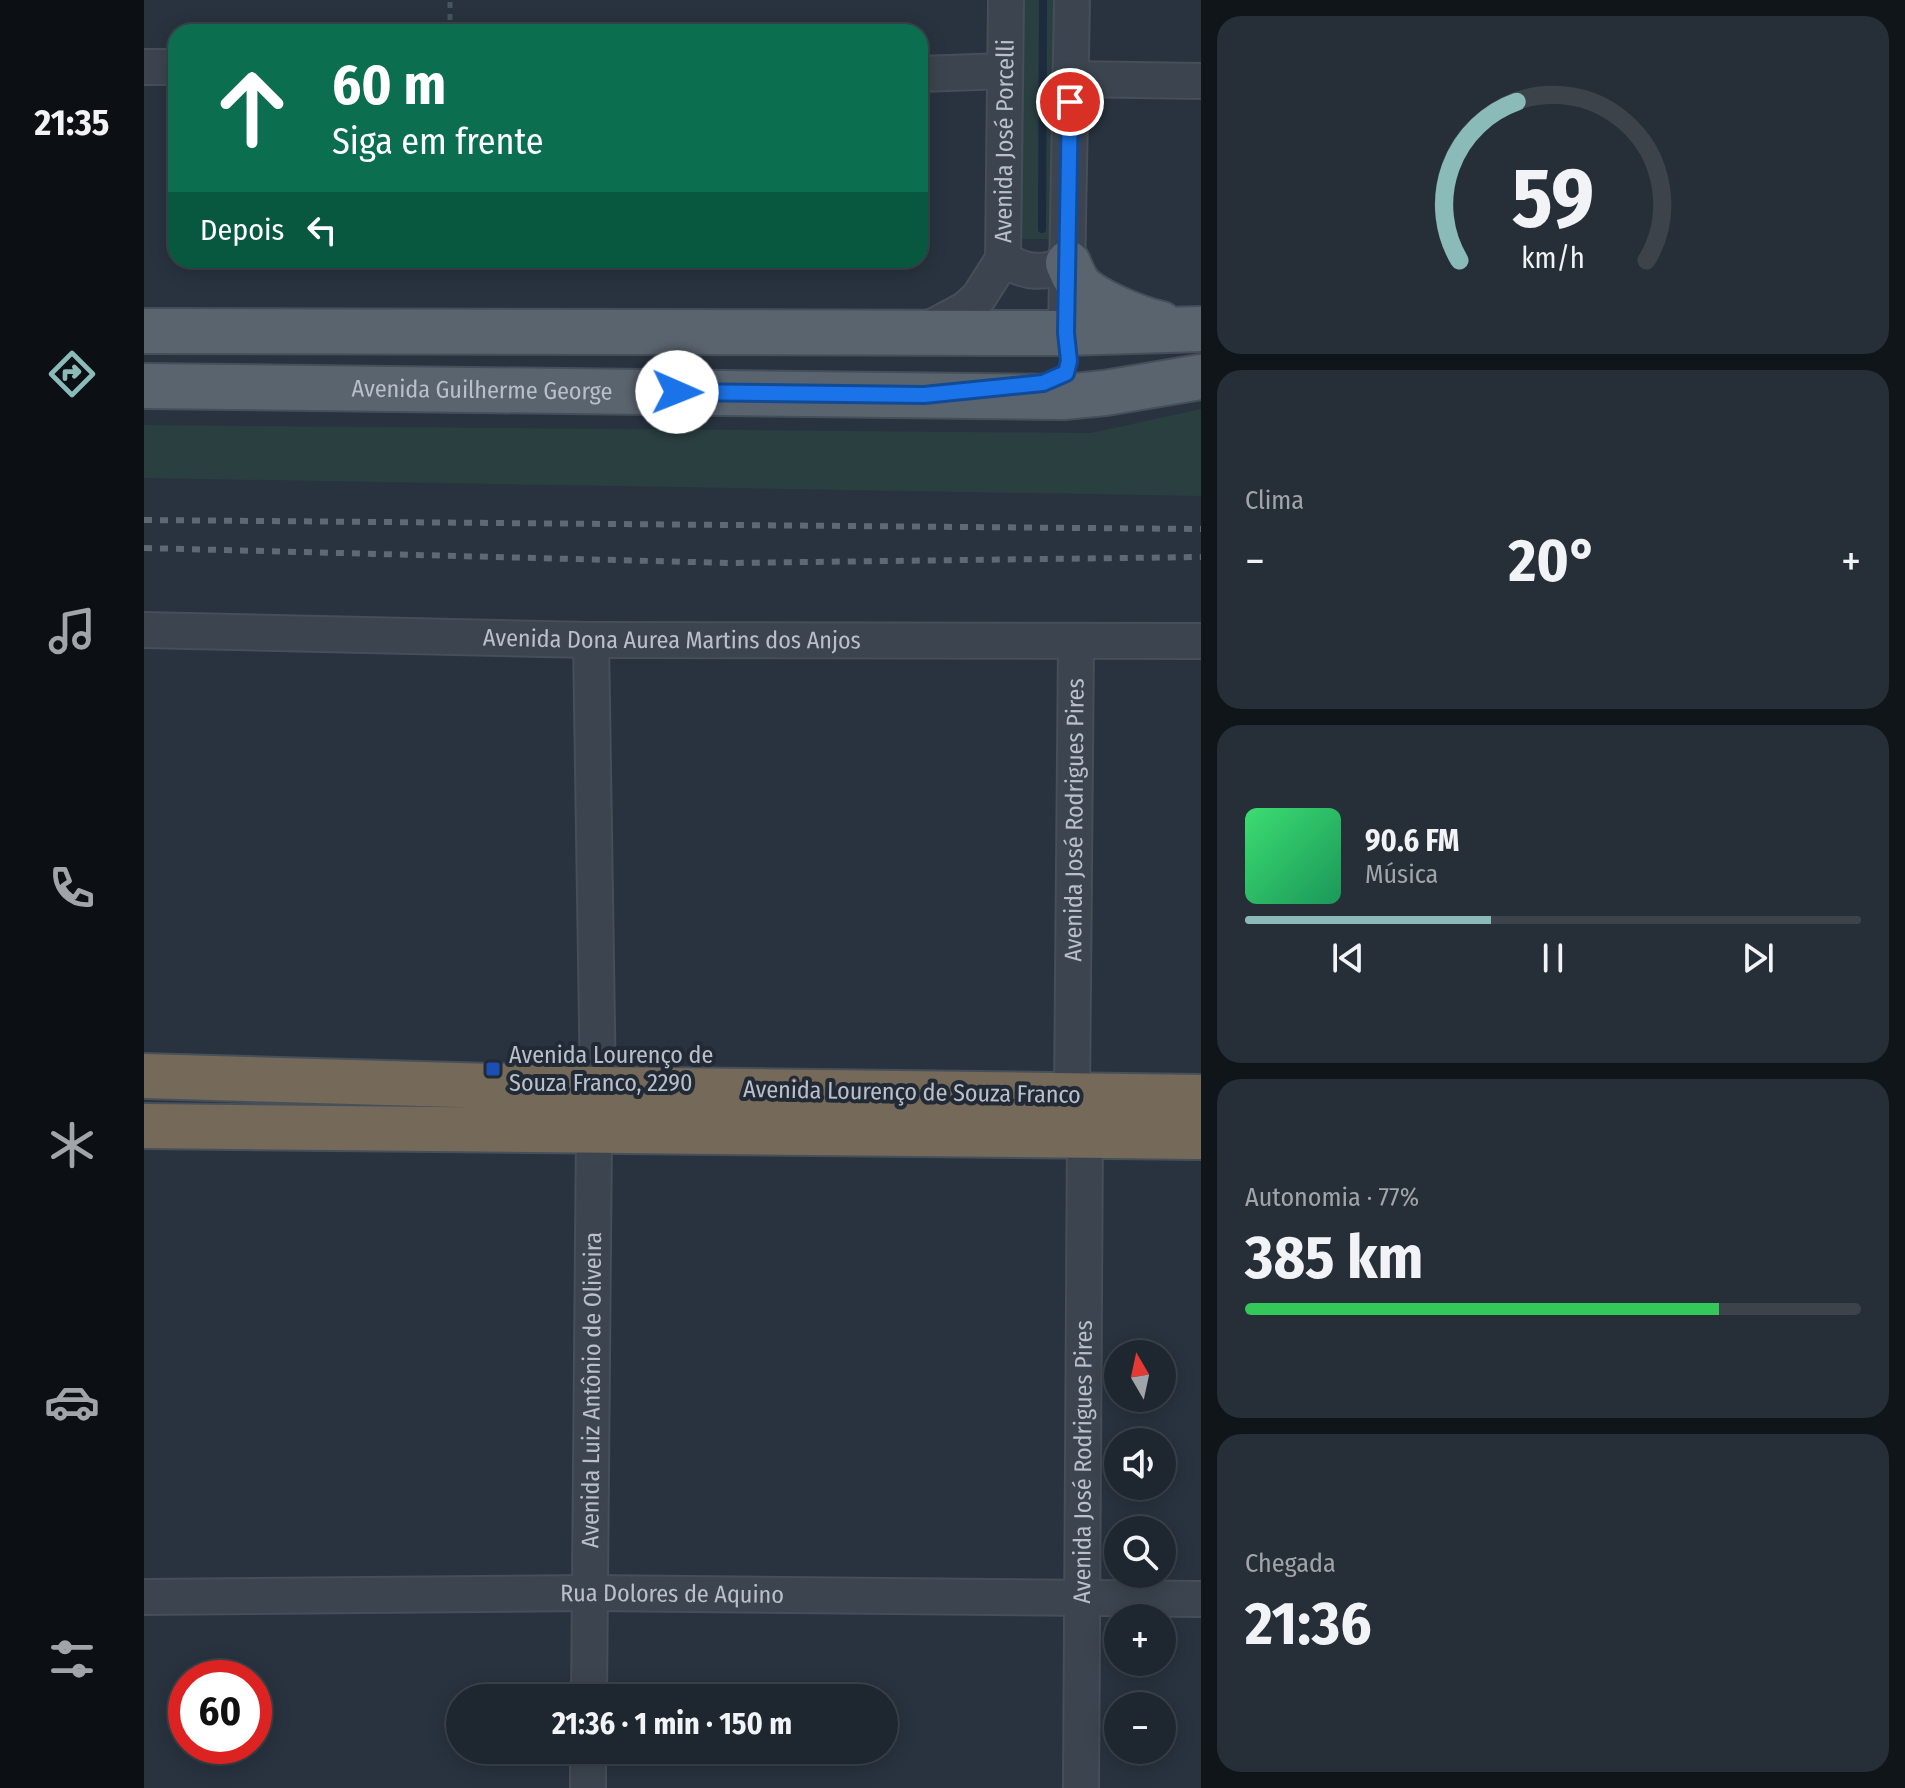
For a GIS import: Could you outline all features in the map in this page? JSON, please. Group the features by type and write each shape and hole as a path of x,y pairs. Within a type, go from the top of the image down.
{"highway":[{"name":"Avenida Lourenço de Souza Franco","path":"144,1076 596,1110 1085,1135 1201,1137"},
{"name":"Avenida Lourenço de Souza Franco","path":"144,1126 1072,1094 1201,1097"}],"main road":[{"path":"1068,263 1079,285 1096,296 1143,320 1194,330"},
{"path":"144,331 1066,333 1194,330"},
{"path":"924,395 1052,381 1066,373 1066,333"},
{"name":"Avenida Guilherme George","path":"144,386 1063,397 1201,377"}],"street":[{"name":"Avenida José Porcelli","path":"1006,0 1003,259 1027,271 1041,272 1055,270 1068,263"},
{"path":"1066,333 1072,0"},
{"path":"144,67 168,67"},
{"path":"928,74 1005,71"},
{"path":"1071,79 1201,81"},
{"path":"923,332 966,309 979,297 1003,259"},
{"name":"Avenida Dona Aurea Martins dos Anjos","path":"144,630 591,640 1201,641"},
{"name":"Avenida Luiz Antônio de Oliveira","path":"589,1684 596,1110 591,640"},
{"name":"Avenida José Rodrigues Pires","path":"1072,1094 1076,641"},
{"name":"Avenida José Rodrigues Pires","path":"1081,1788 1085,1135"},
{"name":"Rua Dolores de Aquino","path":"144,1597 590,1593 1201,1599"},
{"path":"588,1764 588,1788"}],"path":[{"path":"450,0 450,24"}],"green space":[{"path":"1017,0 1060,0 1058,239 1013,239"},
{"path":"1201,409 1201,496 144,478 144,425 1091,433"}],"waterway":[{"path":"1042,229 1043,0"}],"railway":[{"path":"144,520 1201,529"},
{"path":"144,548 731,563 1201,557"}],"place":[{"name":"Avenida Lourenço de Souza Franco, 2290","path":"493,1069"}],"route":[{"path":"677,392 924,395 1043,383 1066,373 1069,361 1066,333 1070,102"}]}
